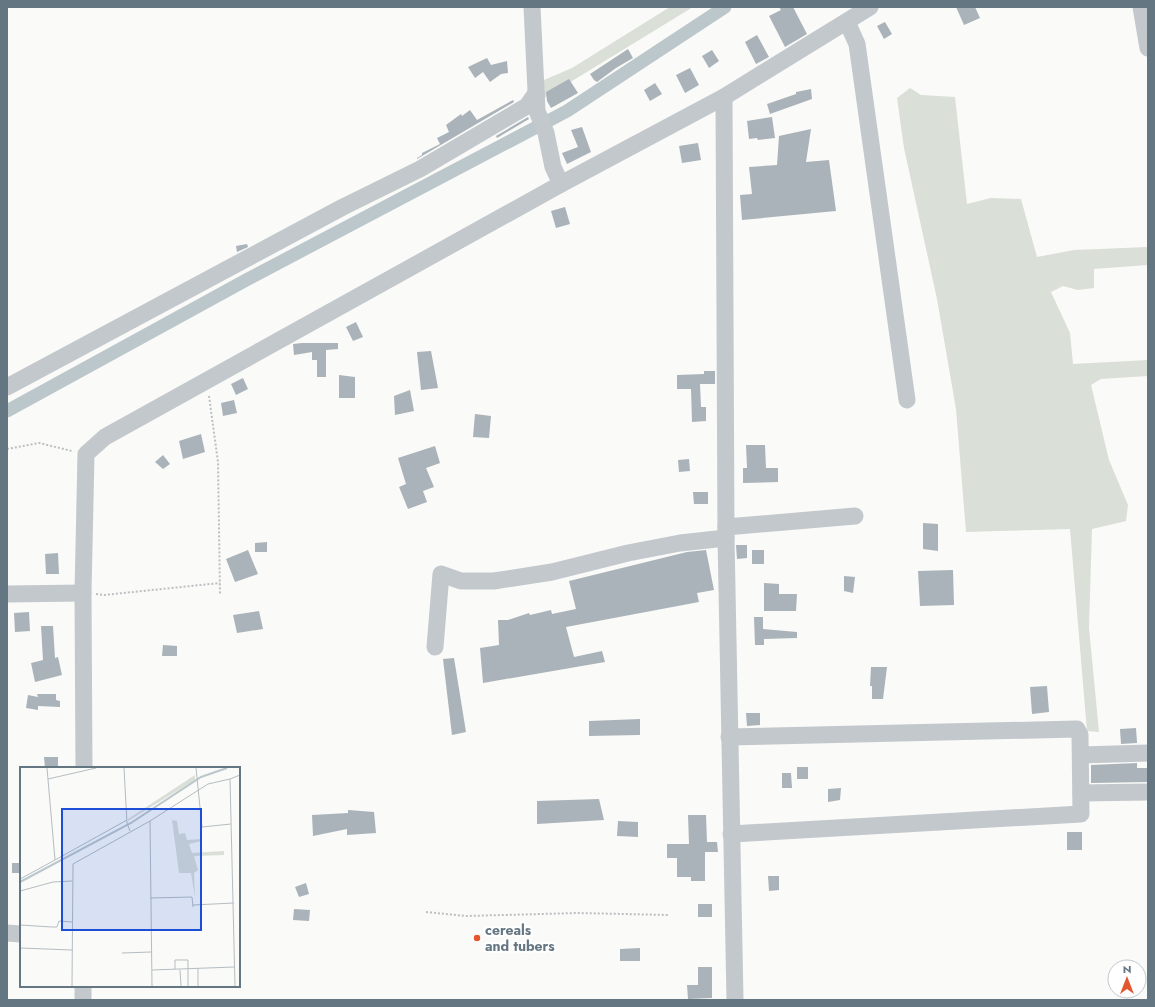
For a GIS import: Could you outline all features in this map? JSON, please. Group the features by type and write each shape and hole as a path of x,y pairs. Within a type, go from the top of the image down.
{"street":[{"path":"532,7 537,110 546,133 553,167 561,184"},
{"path":"84,767 83,593 86,454 105,437 561,184 724,97 870,7"},
{"path":"1141,7 1148,48"},
{"path":"847,22 858,44 907,400"},
{"path":"7,387 343,207 420,169 527,106 536,93"},
{"path":"724,97 726,533 734,1000"},
{"path":"435,647 441,574 461,581 494,581 552,572 628,553 726,533 855,516"},
{"path":"7,594 83,593"},
{"path":"729,737 1077,729 1080,735 1082,793 1081,814 731,834"},
{"path":"1081,755 1148,753"},
{"path":"1082,793 1148,792"},
{"path":"7,933 20,934"},
{"path":"83,987 83,1000"}],"path":[{"path":"207,380 218,462 220,594"},
{"path":"7,448 39,443 86,454"},
{"path":"83,593 104,595 220,583"},
{"path":"426,912 466,916 578,913 669,915"}],"shaded area":[{"path":"670,7 693,7 541,100 544,80 572,68"},
{"path":"910,88 921,95 955,97 967,204 991,198 1021,199 1037,257 1074,250 1148,247 1148,265 1094,269 1094,288 1078,290 1063,286 1051,292 1070,333 1073,364 1148,360 1148,376 1101,379 1091,385 1109,460 1128,505 1126,521 1092,529 1089,628 1099,732 1087,731 1070,529 966,532 956,409 937,299 904,148 897,98"}],"building":[{"path":"779,7 793,7 807,34 785,47 769,16 781,10"},
{"path":"956,7 975,7 980,18 964,25"},
{"path":"885,22 892,34 884,39 877,26"},
{"path":"757,35 769,57 756,64 745,42"},
{"path":"628,49 633,58 597,82 594,80 590,74"},
{"path":"712,50 719,61 709,68 702,56"},
{"path":"487,58 491,65 507,61 508,73 501,74 490,82 483,72 475,78 468,67"},
{"path":"690,68 699,85 685,93 676,75"},
{"path":"569,79 578,93 551,108 547,101 546,92"},
{"path":"655,83 662,94 650,101 644,90"},
{"path":"811,89 812,99 770,114 767,104 796,94 796,92"},
{"path":"513,100 514,102 417,159 422,155 422,153 440,144 437,138 449,132 446,125 461,114 462,116 470,110 477,120"},
{"path":"528,117 529,119 497,138 496,136 484,143"},
{"path":"772,117 775,138 758,140 757,138 749,139 747,121"},
{"path":"582,127 591,152 567,164 562,153 578,147 571,130"},
{"path":"811,129 806,162 829,160 836,211 742,220 740,195 752,194 749,167 777,165 779,136"},
{"path":"698,143 701,160 682,163 679,146"},
{"path":"565,207 570,224 556,228 551,211"},
{"path":"247,244 248,247 237,252 236,246"},
{"path":"356,322 363,337 353,341 346,327"},
{"path":"338,343 338,349 326,350 326,377 317,377 317,360 312,360 312,352 294,355 293,344"},
{"path":"431,351 438,388 421,390 417,352"},
{"path":"704,371 715,371 715,384 700,384 701,407 706,407 706,421 692,422 691,389 677,389 677,375 704,374"},
{"path":"339,375 355,377 355,398 339,398"},
{"path":"243,378 248,389 236,395 231,384"},
{"path":"410,390 414,411 395,415 394,396"},
{"path":"234,400 237,413 223,416 221,403"},
{"path":"475,414 491,416 489,438 473,437"},
{"path":"201,434 205,452 183,459 179,441"},
{"path":"746,445 765,445 766,468 778,468 778,482 743,483 743,468 747,468"},
{"path":"435,446 440,463 426,468 434,487 423,491 427,502 408,509 399,487 406,484 398,458"},
{"path":"163,455 170,464 163,469 155,462"},
{"path":"689,459 690,471 679,472 678,460"},
{"path":"693,492 708,492 708,504 694,504"},
{"path":"923,523 938,524 938,551 923,549"},
{"path":"267,542 267,552 255,552 255,543"},
{"path":"736,545 747,545 747,558 737,559"},
{"path":"248,550 258,574 235,582 226,559"},
{"path":"706,550 714,590 697,593 699,602 566,627 574,657 602,651 605,662 483,683 480,648 499,645 498,620 508,620 529,613 530,615 551,610 552,614 576,609 569,581 687,552"},
{"path":"752,550 764,550 764,564 752,564"},
{"path":"58,553 59,574 46,574 45,554"},
{"path":"953,570 954,605 920,606 918,571"},
{"path":"844,576 855,577 853,593 844,591"},
{"path":"764,583 779,584 779,594 797,594 796,611 764,611"},
{"path":"259,611 263,629 237,633 233,615"},
{"path":"29,612 30,631 15,632 14,613"},
{"path":"754,617 763,617 763,629 797,632 797,638 764,639 764,645 755,645"},
{"path":"41,626 53,626 55,658 58,657 62,675 35,682 31,663 43,660"},
{"path":"163,645 177,646 177,656 162,656"},
{"path":"454,658 466,732 452,735 443,659"},
{"path":"871,667 887,667 883,699 872,699 872,686 870,686"},
{"path":"1047,686 1049,712 1032,714 1030,687"},
{"path":"37,694 56,694 56,700 60,701 60,707 38,706 38,710 26,708 28,695 38,697"},
{"path":"746,713 760,713 760,725 747,726"},
{"path":"640,719 640,735 589,736 589,721"},
{"path":"1136,728 1137,743 1121,744 1120,729"},
{"path":"44,757 58,757 58,767 45,767"},
{"path":"1137,763 1137,768 1148,768 1148,782 1091,783 1091,765"},
{"path":"797,767 808,767 808,779 797,779"},
{"path":"782,773 791,773 792,788 782,788"},
{"path":"841,788 840,800 828,802 828,789"},
{"path":"599,799 604,820 537,824 537,801"},
{"path":"348,810 374,812 376,833 347,835 347,829 313,836 312,815 348,813"},
{"path":"688,815 706,815 707,842 717,842 718,852 705,852 705,881 691,881 691,877 677,877 677,858 667,858 667,844 689,844"},
{"path":"618,821 638,822 638,837 617,836"},
{"path":"1067,832 1082,832 1082,850 1067,850"},
{"path":"12,863 20,863 20,873 12,873"},
{"path":"768,876 779,876 779,890 769,891"},
{"path":"306,883 309,894 299,897 295,887"},
{"path":"698,904 712,904 712,917 698,917"},
{"path":"294,909 310,910 309,921 293,920"},
{"path":"640,948 640,961 620,961 620,949"},
{"path":"698,967 712,967 712,998 688,999 687,985 698,985"}],"waterway":[{"path":"7,411 248,279 567,111 725,7"}],"place":[{"name":"cereals and tubers","path":"477,938"}]}
